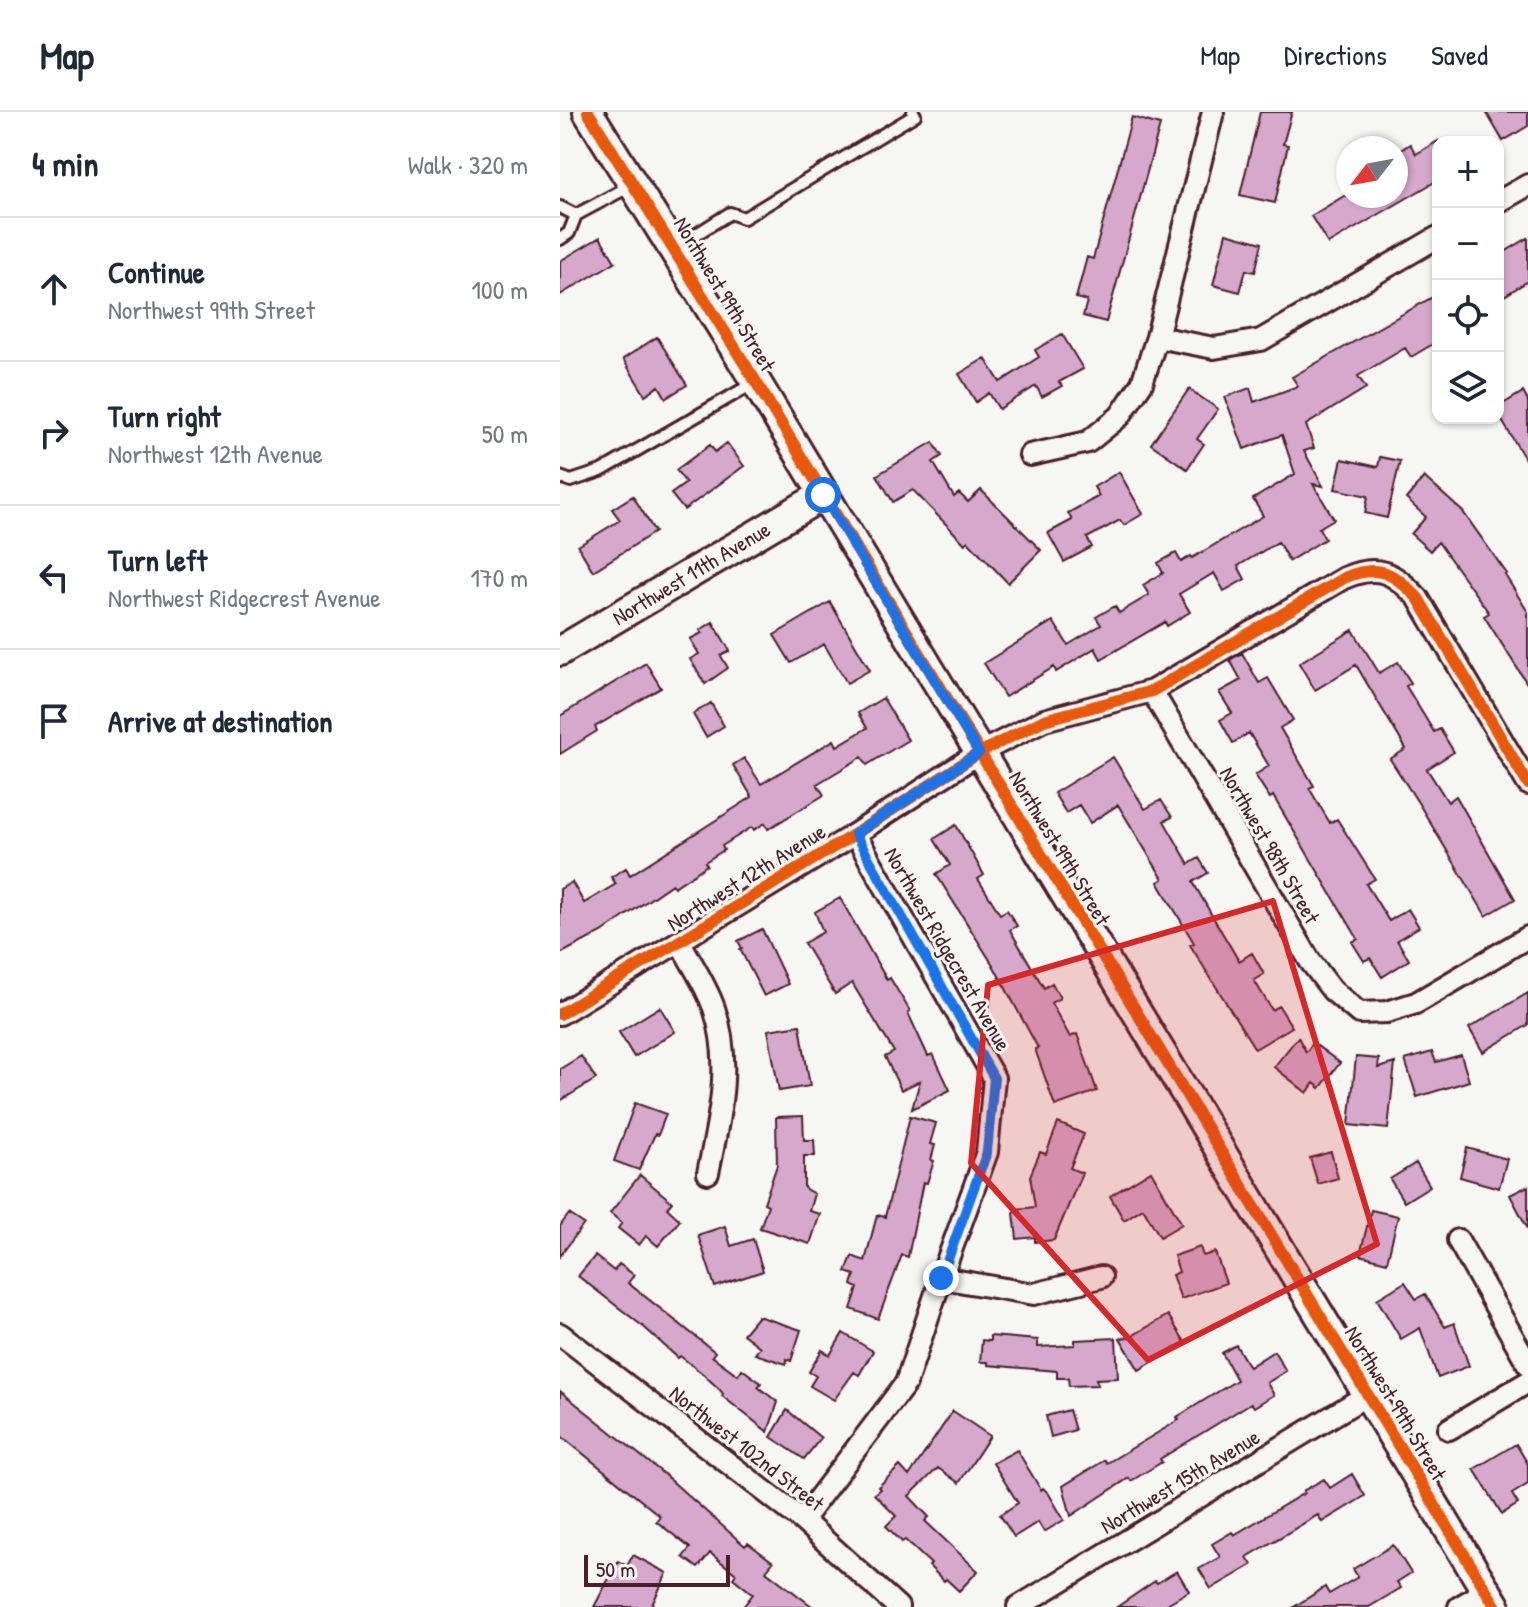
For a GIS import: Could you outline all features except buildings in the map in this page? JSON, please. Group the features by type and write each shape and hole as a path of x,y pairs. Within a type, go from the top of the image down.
{"main road":[{"name":"Northwest 99th Street","path":"588,112 756,382 1491,1599"},
{"name":"Northwest 11th Avenue","path":"560,651 823,495"}],"street":[{"path":"1030,455 1088,442 1120,416 1142,383 1157,337 1213,112"},
{"path":"1504,199 1528,185"},
{"path":"1157,337 1214,348 1261,340 1432,240"},
{"name":"Northwest 12th Avenue","path":"560,1014 855,834 979,753 1044,720 1152,691 1344,578 1363,570 1382,571 1401,580 1418,598 1528,784"},
{"name":"Northwest 98th Street","path":"1152,691 1310,961 1332,990 1359,1013 1387,1012 1416,1003 1528,937"},
{"name":"Northwest Ridgecrest Avenue","path":"802,1520 906,1383 987,1152 994,1078 855,834"},
{"path":"680,942 714,1008 724,1058 723,1100 708,1173"},
{"path":"1458,1240 1528,1364"},
{"path":"941,1278 1034,1294 1101,1277"},
{"name":"Northwest 102nd Street","path":"560,1334 802,1520 898,1607"},
{"path":"1449,1429 1528,1382"},
{"name":"Northwest 15th Avenue","path":"1018,1607 1367,1395"},
{"path":"1459,1607 1491,1599"}],"lane":[{"path":"674,248 730,213 744,218 915,115 913,112"},
{"path":"560,239 569,233 576,215 634,184"},
{"path":"560,207 576,215"},
{"path":"560,477 571,481 601,471 756,382"}],"highlighted area":[{"path":"1273,901 1377,1244 1148,1360 971,1163 988,985"}],"cycle path":[{"path":"588,112 756,382 1496,1607"},
{"path":"560,1014 855,834 979,753 1044,720 1152,691 1344,578 1367,571 1393,577 1418,598 1528,784"}],"route":[{"path":"823,495 979,753 855,834 994,1078 987,1152 941,1278"}]}
